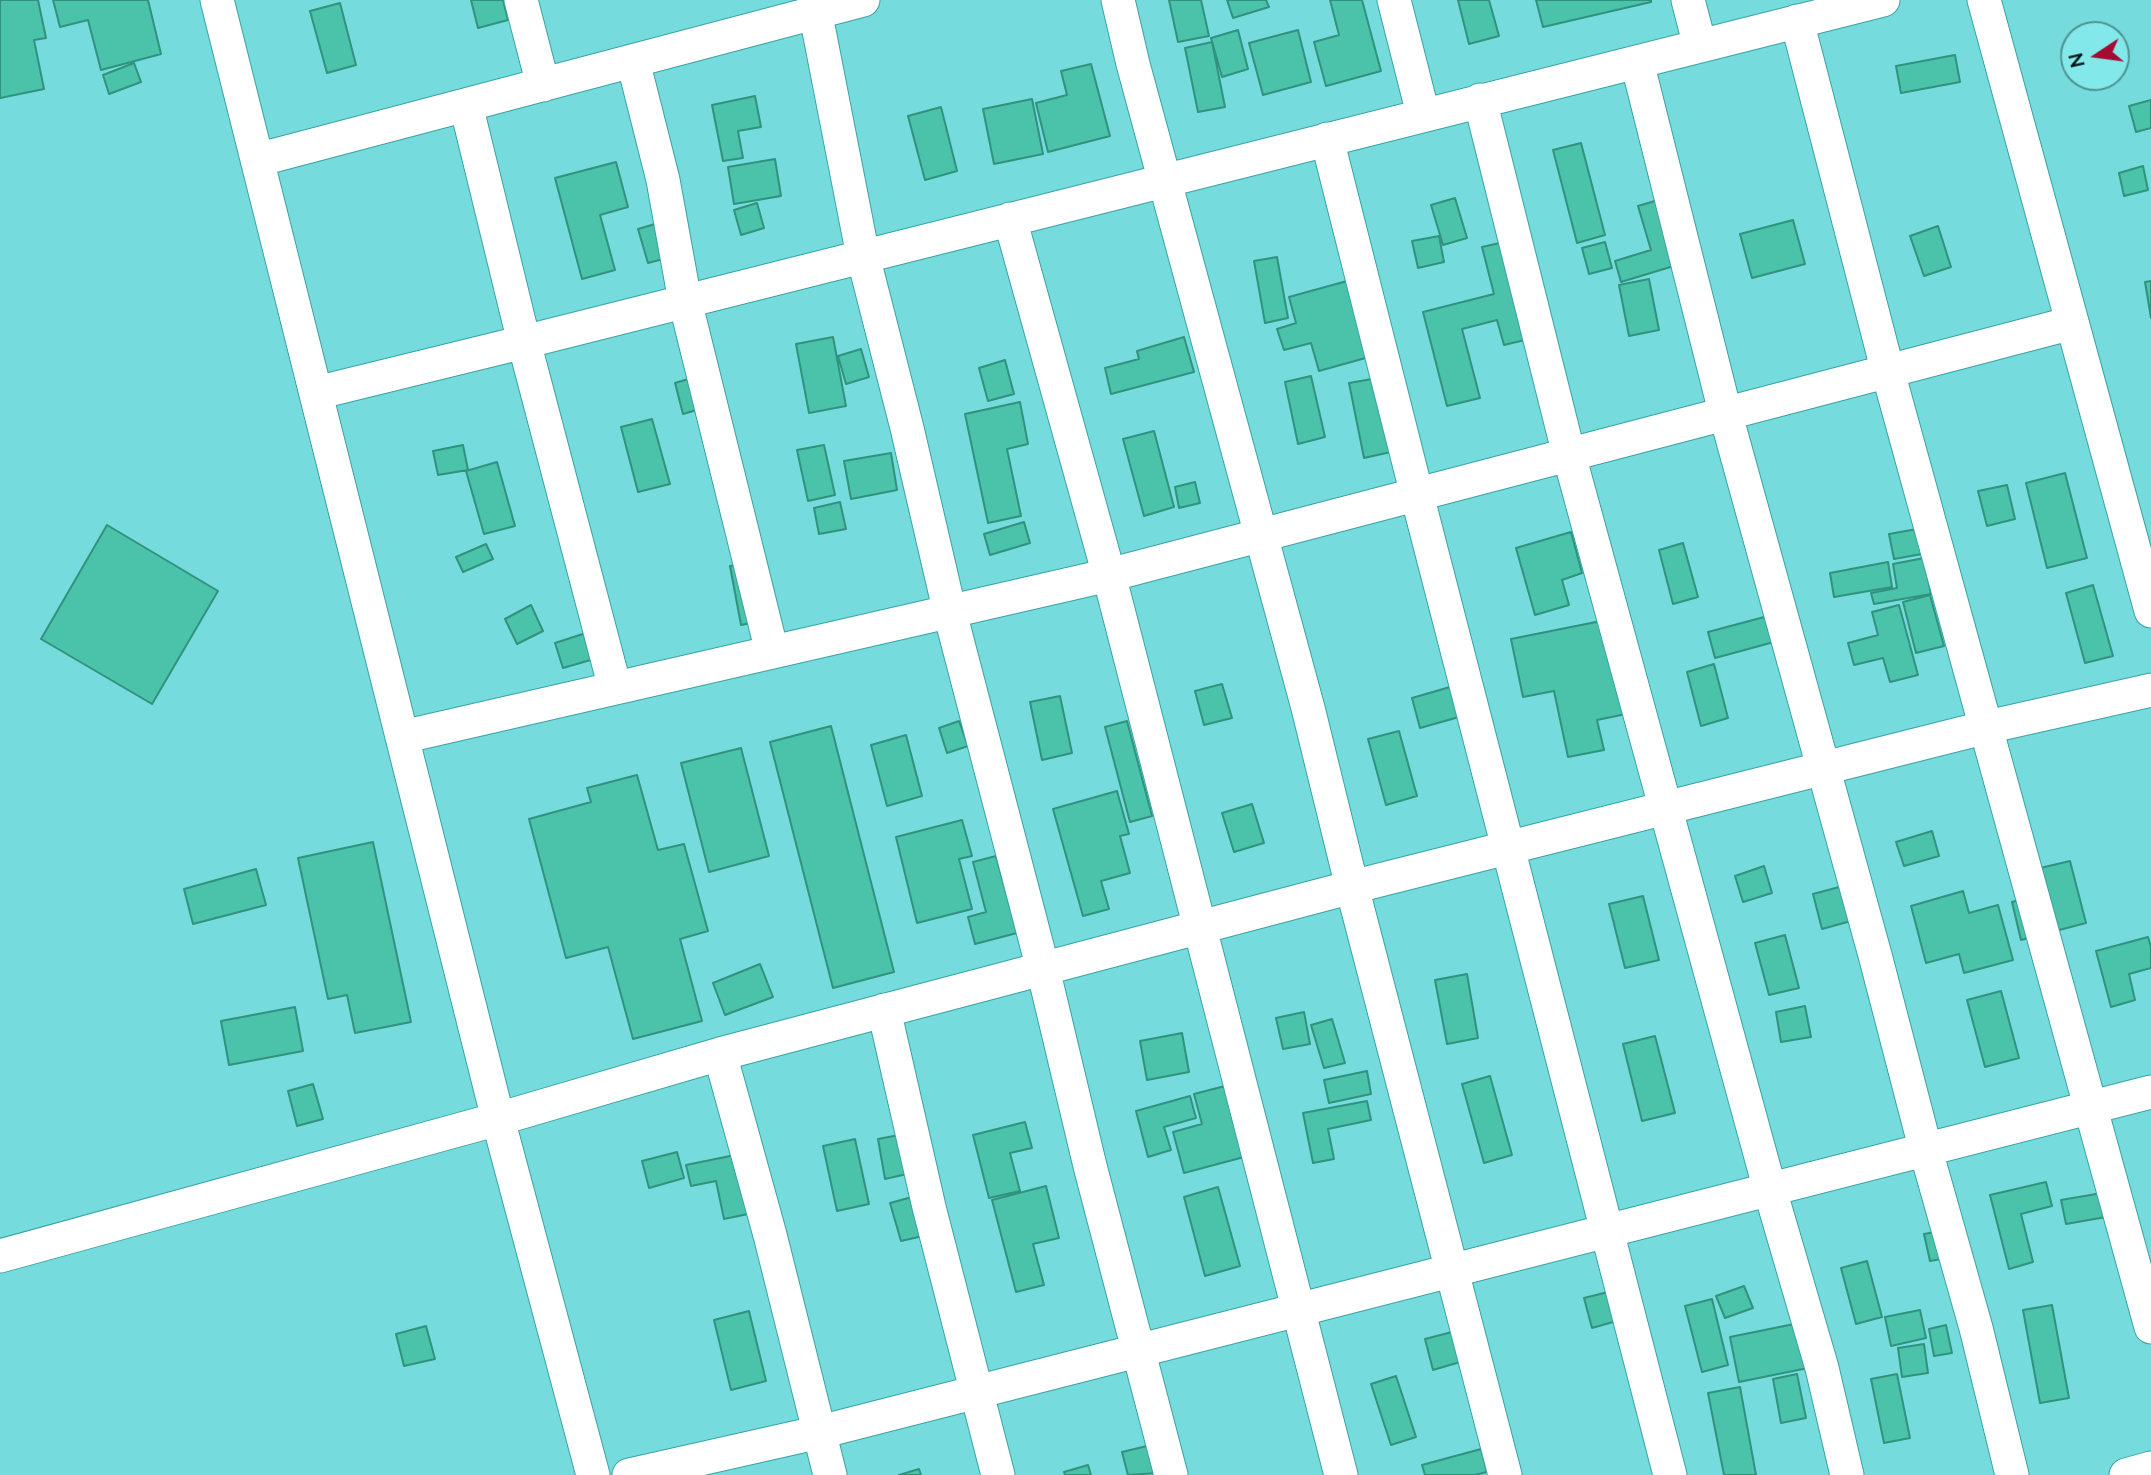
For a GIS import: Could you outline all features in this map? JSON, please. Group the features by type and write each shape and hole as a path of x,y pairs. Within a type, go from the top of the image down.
{"street":[{"path":"217,0 498,1119 593,1475"},
{"path":"521,0 542,85"},
{"path":"257,160 633,61 815,6 863,0"},
{"path":"1118,0 1133,64 1308,708 1505,1475"},
{"path":"1394,0 1423,114"},
{"path":"1688,0 1700,46"},
{"path":"316,393 1882,0"},
{"path":"1984,0 2151,611"},
{"path":"815,6 863,256 950,613 1171,1475"},
{"path":"1797,21 1888,372 2151,1327"},
{"path":"633,61 663,180 685,301 772,652"},
{"path":"1637,62 1725,412 1976,1328 2012,1475"},
{"path":"1480,100 1569,455 1770,1190 1822,1368 1847,1475"},
{"path":"466,105 524,342 615,688"},
{"path":"1327,139 1670,1475"},
{"path":"1010,219 1109,575 1341,1475"},
{"path":"402,737 1109,575 2072,323"},
{"path":"0,1256 884,1010 1352,887 1822,768 2151,690"},
{"path":"884,1010 929,1206 998,1475"},
{"path":"720,1055 770,1235 830,1475"},
{"path":"629,1475 820,1432 2151,1092"},
{"path":"2126,1475 2151,1468"}],"building":[{"path":"0,0 38,0 46,38 34,40 44,89 0,98"},
{"path":"53,0 148,0 161,54 101,70 88,20 60,27"},
{"path":"471,0 503,0 508,20 478,28"},
{"path":"1169,0 1201,0 1209,36 1178,42"},
{"path":"1227,0 1266,0 1269,7 1233,18"},
{"path":"1330,0 1362,0 1381,71 1326,86 1314,42 1339,35"},
{"path":"1458,0 1489,0 1499,36 1469,44"},
{"path":"1536,0 1651,0 1651,2 1543,27"},
{"path":"340,3 356,65 327,73 310,11"},
{"path":"1238,30 1248,69 1222,77 1211,38"},
{"path":"1298,30 1311,82 1263,95 1249,43"},
{"path":"1212,42 1225,107 1198,112 1185,48"},
{"path":"1955,55 1960,82 1901,93 1896,66"},
{"path":"134,63 141,82 109,94 103,75"},
{"path":"1091,64 1110,136 1048,152 1036,103 1067,95 1061,71"},
{"path":"755,96 761,127 738,131 743,158 723,161 712,105"},
{"path":"1032,99 1043,154 994,164 983,109"},
{"path":"2151,100 2151,128 2136,132 2129,106"},
{"path":"941,107 957,171 925,180 908,116"},
{"path":"1581,143 1605,235 1577,243 1553,150"},
{"path":"775,159 781,196 734,204 728,167"},
{"path":"616,162 628,207 600,215 615,270 582,279 555,178"},
{"path":"2143,166 2148,190 2124,196 2119,173"},
{"path":"1455,198 1467,238 1443,245 1431,205"},
{"path":"1658,200 1677,265 1621,282 1615,261 1651,250 1638,206"},
{"path":"757,203 764,228 741,235 734,210"},
{"path":"672,219 682,254 648,263 638,229"},
{"path":"1793,220 1805,264 1752,278 1740,234"},
{"path":"1938,226 1951,267 1924,276 1910,236"},
{"path":"1439,236 1444,262 1418,268 1412,241"},
{"path":"1504,242 1529,339 1504,345 1497,320 1462,329 1480,398 1447,406 1423,312 1494,294 1482,247"},
{"path":"1605,242 1612,268 1589,274 1582,248"},
{"path":"1277,257 1288,318 1265,323 1254,261"},
{"path":"1649,279 1659,330 1629,336 1619,285"},
{"path":"1347,281 1369,357 1319,371 1311,343 1284,350 1277,329 1296,323 1289,297"},
{"path":"2151,281 2151,318 2145,282"},
{"path":"833,337 846,406 809,413 796,344"},
{"path":"1184,337 1194,372 1111,394 1105,368 1139,359 1137,351"},
{"path":"861,349 869,377 846,384 838,356"},
{"path":"1005,360 1014,394 988,401 979,368"},
{"path":"705,374 714,405 683,414 675,383"},
{"path":"1311,376 1325,437 1298,444 1285,382"},
{"path":"1378,378 1391,452 1364,458 1349,383"},
{"path":"1020,402 1028,444 1007,449 1021,516 988,523 965,414"},
{"path":"652,419 670,484 638,492 621,427"},
{"path":"1154,431 1174,507 1144,516 1123,439"},
{"path":"463,445 468,470 438,475 433,451"},
{"path":"824,445 835,495 808,501 797,450"},
{"path":"891,453 897,490 851,499 844,461"},
{"path":"497,462 515,526 484,534 466,471"},
{"path":"2065,473 2087,558 2047,568 2026,483"},
{"path":"1195,482 1200,503 1179,508 1175,487"},
{"path":"2007,485 2015,519 1987,526 1978,491"},
{"path":"840,502 846,529 819,534 814,508"},
{"path":"1024,522 1030,543 990,555 984,534"},
{"path":"107,525 218,591 152,704 41,639"},
{"path":"1917,529 1922,554 1894,559 1889,534"},
{"path":"1571,532 1582,573 1562,580 1569,605 1535,615 1516,548"},
{"path":"1683,543 1698,597 1673,604 1659,550"},
{"path":"486,544 493,559 463,572 456,557"},
{"path":"1924,558 1931,594 1874,604 1871,593 1897,588 1893,564"},
{"path":"756,561 766,620 741,625 730,566"},
{"path":"1888,562 1892,587 1834,597 1830,573"},
{"path":"2093,585 2113,656 2085,663 2066,593"},
{"path":"1930,595 1944,646 1916,653 1903,602"},
{"path":"531,605 543,631 517,644 505,619"},
{"path":"1899,605 1918,675 1890,682 1883,658 1854,665 1848,643 1878,635 1872,612"},
{"path":"1768,616 1774,642 1715,658 1708,632"},
{"path":"1606,620 1626,714 1597,720 1604,750 1568,757 1554,691 1523,697 1511,639"},
{"path":"586,633 594,659 563,668 555,643"},
{"path":"1714,664 1728,718 1701,726 1687,672"},
{"path":"1222,684 1232,718 1204,725 1195,691"},
{"path":"1450,687 1459,717 1420,728 1412,698"},
{"path":"1060,696 1072,753 1042,760 1030,702"},
{"path":"959,721 968,746 947,753 939,728"},
{"path":"1127,721 1152,816 1130,822 1105,727"},
{"path":"831,726 894,972 833,988 770,742"},
{"path":"1399,731 1417,796 1386,805 1368,739"},
{"path":"906,735 922,796 887,806 871,745"},
{"path":"741,748 769,856 709,872 681,763"},
{"path":"637,775 658,850 684,844 708,931 680,939 702,1021 633,1039 608,947 566,958 529,819 591,802 587,788"},
{"path":"1117,791 1129,834 1120,836 1130,873 1101,881 1109,909 1083,916 1053,809"},
{"path":"1252,804 1264,843 1234,852 1222,813"},
{"path":"962,820 972,856 959,859 972,909 917,923 896,837"},
{"path":"1932,831 1939,856 1904,866 1896,842"},
{"path":"373,842 411,1022 355,1033 347,995 328,999 298,858"},
{"path":"996,856 1017,933 975,944 968,917 986,912 973,862"},
{"path":"2070,861 2086,923 2021,940 2012,902 2042,894 2036,869"},
{"path":"1764,866 1772,893 1743,902 1735,876"},
{"path":"256,869 266,905 193,924 184,889"},
{"path":"1843,886 1851,921 1822,929 1813,894"},
{"path":"1963,891 1969,913 1998,905 2013,960 1964,973 1959,954 1926,963 1911,906"},
{"path":"1643,896 1659,960 1625,968 1609,904"},
{"path":"1785,935 1799,988 1769,995 1755,943"},
{"path":"2148,937 2151,968 2129,974 2135,1000 2111,1007 2096,951"},
{"path":"760,964 773,997 725,1015 713,983"},
{"path":"1467,974 1478,1038 1447,1044 1435,980"},
{"path":"2001,991 2019,1058 1985,1067 1967,1000"},
{"path":"1805,1006 1811,1037 1781,1042 1776,1012"},
{"path":"295,1007 303,1051 229,1065 221,1021"},
{"path":"1304,1012 1310,1044 1283,1049 1276,1018"},
{"path":"1332,1019 1345,1063 1324,1068 1311,1025"},
{"path":"1182,1033 1189,1072 1147,1080 1140,1041"},
{"path":"1655,1036 1675,1113 1642,1121 1623,1044"},
{"path":"1367,1071 1371,1094 1329,1103 1324,1080"},
{"path":"1490,1076 1512,1155 1484,1163 1462,1084"},
{"path":"313,1084 323,1119 297,1126 288,1091"},
{"path":"1225,1086 1244,1157 1184,1173 1173,1132 1202,1124 1194,1094"},
{"path":"1190,1096 1196,1118 1164,1127 1171,1150 1148,1157 1136,1111"},
{"path":"1367,1101 1371,1120 1328,1129 1334,1159 1313,1163 1303,1113"},
{"path":"1025,1122 1032,1148 1010,1153 1020,1191 989,1198 973,1135"},
{"path":"899,1135 907,1174 885,1179 878,1139"},
{"path":"855,1139 869,1204 837,1211 823,1146"},
{"path":"677,1152 684,1178 649,1188 642,1161"},
{"path":"740,1154 753,1213 724,1219 716,1181 691,1186 686,1165"},
{"path":"2046,1182 2052,1206 2021,1214 2033,1262 2009,1269 1990,1195"},
{"path":"1046,1186 1059,1238 1033,1244 1044,1285 1016,1292 992,1200"},
{"path":"1218,1187 1240,1266 1205,1276 1184,1197"},
{"path":"2102,1193 2106,1217 2066,1224 2061,1200"},
{"path":"912,1197 923,1236 901,1241 890,1203"},
{"path":"1962,1227 1968,1254 1930,1261 1924,1234"},
{"path":"1867,1261 1882,1317 1856,1324 1841,1268"},
{"path":"1744,1286 1753,1308 1725,1318 1716,1296"},
{"path":"1612,1291 1620,1320 1592,1328 1584,1298"},
{"path":"1712,1299 1728,1365 1702,1372 1685,1306"},
{"path":"2052,1305 2069,1398 2040,1403 2023,1310"},
{"path":"1920,1310 1926,1338 1891,1346 1885,1317"},
{"path":"749,1311 766,1381 731,1390 714,1320"},
{"path":"1799,1323 1808,1368 1739,1382 1730,1337"},
{"path":"1946,1325 1952,1353 1934,1356 1929,1329"},
{"path":"426,1326 435,1359 404,1366 396,1334"},
{"path":"1452,1332 1460,1362 1433,1370 1425,1339"},
{"path":"1924,1344 1928,1373 1902,1377 1898,1348"},
{"path":"1797,1374 1806,1418 1781,1423 1773,1379"},
{"path":"1897,1374 1910,1438 1884,1443 1871,1379"},
{"path":"1396,1376 1416,1437 1391,1445 1371,1384"},
{"path":"1740,1387 1756,1475 1724,1475 1708,1393"},
{"path":"1151,1445 1158,1473 1128,1475 1122,1452"},
{"path":"1481,1449 1487,1472 1475,1475 1425,1475 1422,1465"},
{"path":"1088,1465 1091,1475 1065,1475 1064,1472"},
{"path":"919,1469 921,1475 899,1475"}]}
